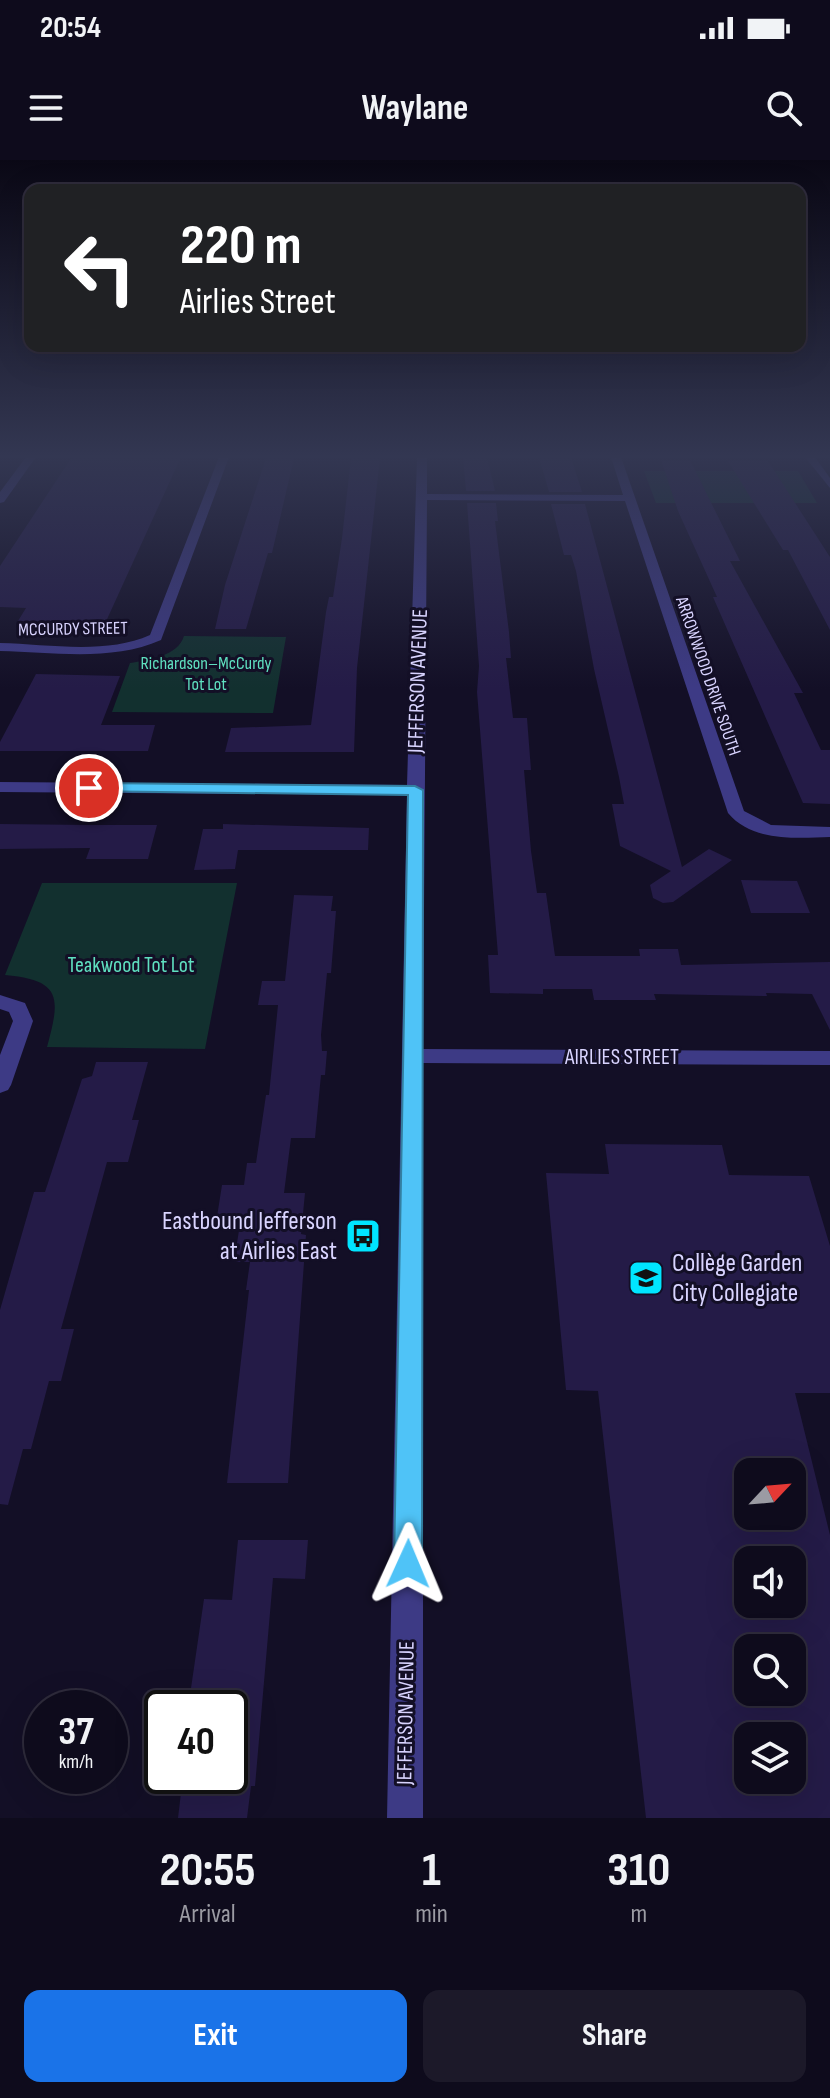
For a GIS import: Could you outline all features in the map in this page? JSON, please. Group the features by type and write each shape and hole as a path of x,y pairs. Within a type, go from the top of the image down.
{"street":[{"name":"MCCURDY STREET","path":"0,647 124,648 146,644 156,637 195,534"},
{"name":"JEFFERSON AVENUE","path":"405,1818 420,534"},
{"name":"ARROWWOOD DRIVE SOUTH","path":"642,534 736,813 749,825 770,831 830,832"},
{"path":"0,787 415,790"},
{"path":"0,1085 23,1021 9,1005"},
{"name":"AIRLIES STREET","path":"414,1056 830,1058"}],"green space":[{"name":"Richardson–McCurdy Tot Lot","path":"184,636 286,637 273,713 112,712 130,663 169,653"},
{"name":"Teakwood Tot Lot","path":"42,883 237,883 205,1049 47,1047 54,1016 53,995 38,982 5,975"}],"building":[{"path":"21,534 146,534 103,628 62,628 65,622 18,621 26,608 0,607 0,566"},
{"path":"241,534 276,534 246,629 215,629"},
{"path":"342,534 372,534 357,668 354,752 225,752 231,728 311,725 326,612 329,597 333,597"},
{"path":"469,534 497,534 509,632 511,658 506,658 513,718 527,718 531,770 524,770 531,851 537,893 546,893 555,956 640,956 639,949 678,949 681,965 830,962 830,1030 812,994 654,994 656,1000 594,1000 592,989 543,989 543,994 490,993 488,955 498,955 477,692 479,666"},
{"path":"559,534 593,534 682,867 709,849 732,860 673,902 663,903 653,898 650,885 671,871 620,846 612,804 624,804 619,777 594,669 576,571 571,555 564,555"},
{"path":"689,534 727,534 740,561 730,561 803,693 794,693 821,750 830,750 830,804 803,803 713,597 717,597"},
{"path":"773,534 815,534 830,557 830,630 788,550 783,550"},
{"path":"36,674 120,676 101,725 155,725 148,751 0,751 0,742"},
{"path":"0,824 157,825 148,859 86,859 90,848 0,849"},
{"path":"223,824 369,828 368,850 238,850 235,869 194,870 203,829 223,829"},
{"path":"741,880 797,881 810,913 751,913"},
{"path":"294,895 333,896 331,911 336,911 331,973 327,973 321,1035 322,1051 327,1051 325,1075 321,1075 315,1138 291,1138 284,1193 305,1193 301,1234 306,1235 288,1483 227,1483 250,1262 234,1262 240,1224 216,1223 222,1185 244,1185 247,1163 256,1163 266,1095 269,1095 278,1005 258,1005 262,981 285,981"},
{"path":"96,1062 148,1062 132,1120 139,1120 128,1162 107,1162 61,1329 74,1329 61,1381 49,1381 31,1449 23,1449 8,1505 0,1504 0,1310 34,1192 45,1192 82,1079 92,1076"},
{"path":"605,1144 722,1145 729,1175 809,1176 830,1246 830,1393 795,1393 830,1535 830,1818 646,1818 598,1391 566,1390 546,1173 609,1174"},
{"path":"238,1540 308,1540 305,1579 273,1578 255,1786 251,1786 247,1818 178,1818 181,1794 248,1794 248,1690 191,1690 204,1599 232,1600"}],"place":[{"name":"Eastbound Jefferson at Airlies East","path":"363,1236"},
{"name":"Collège Garden City Collegiate","path":"646,1278"}],"route":[{"path":"89,788 415,790 408,1564"}]}
